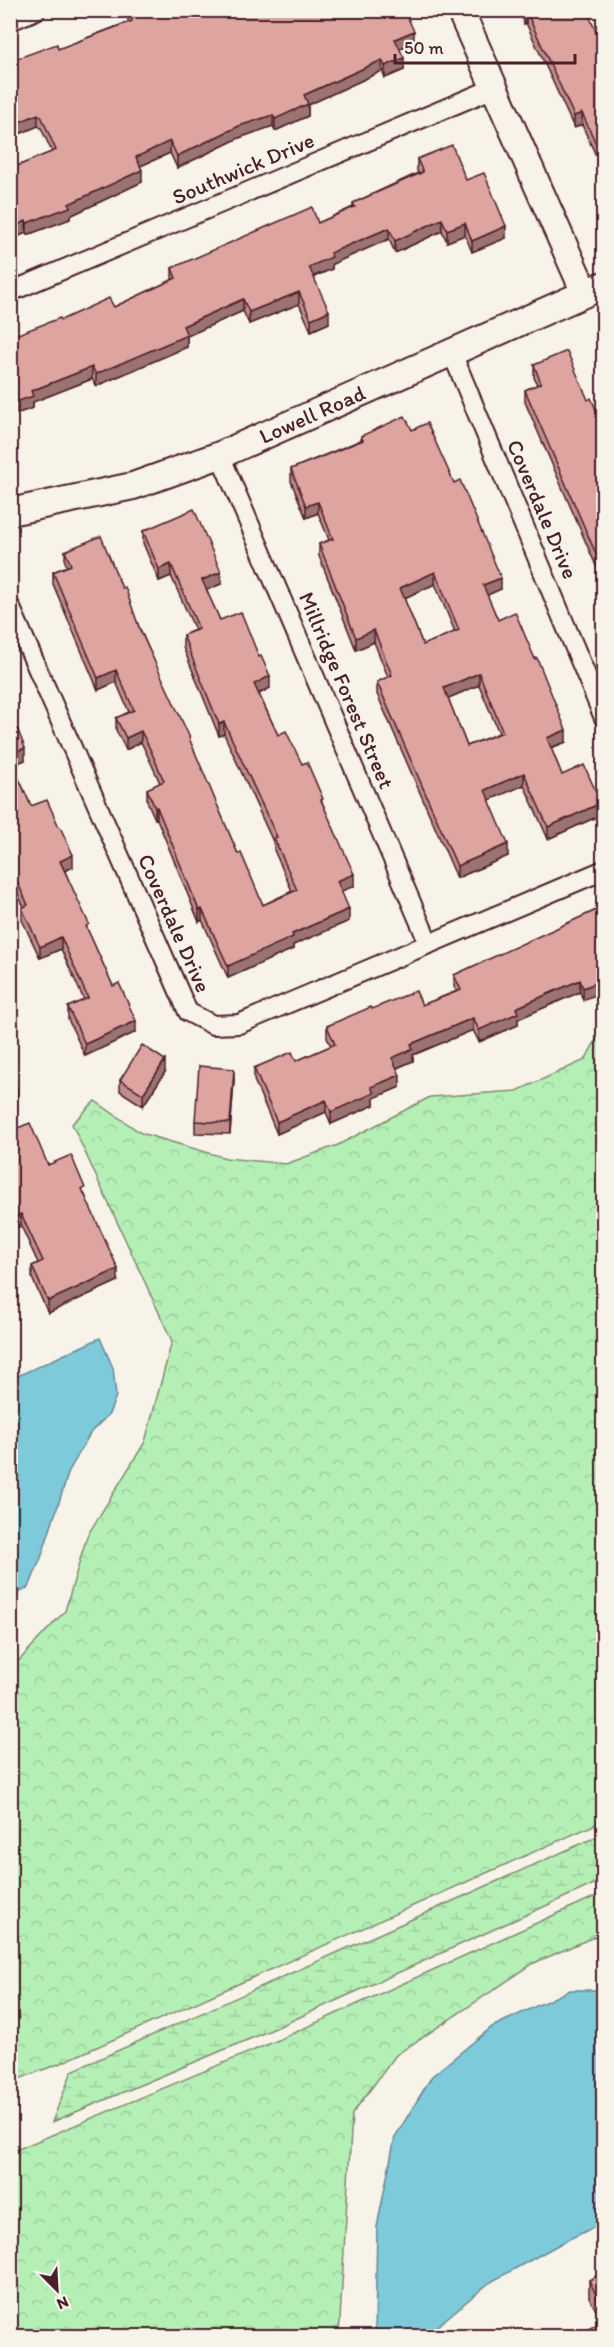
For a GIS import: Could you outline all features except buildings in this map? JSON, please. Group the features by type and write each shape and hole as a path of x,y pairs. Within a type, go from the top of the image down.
{"street":[{"path":"10,21 36,10"},
{"path":"460,10 494,88 594,289"},
{"name":"Southwick Drive","path":"10,292 494,88"},
{"name":"Lowell Road","path":"10,512 133,486 220,455 594,289"},
{"name":"Coverdale Drive","path":"452,352 603,718"},
{"name":"Millridge Forest Street","path":"220,455 429,944"},
{"name":"Coverdale Drive","path":"10,606 188,1012 213,1025 239,1024 603,870"}],"green space":[{"path":"603,1027 603,1821 61,2063 11,2082 11,1669 65,1611 87,1536 145,1442 172,1341 72,1124 95,1101 141,1133 226,1158 286,1164 338,1145 430,1097 517,1091 585,1060"},
{"path":"603,1834 603,1880 271,2030 52,2122 72,2071"},
{"path":"603,1893 603,1933 534,1963 396,2055 352,2114 339,2336 11,2336 11,2152 276,2041"}],"water":[{"path":"100,1338 113,1368 116,1396 109,1414 91,1432 69,1471 41,1558 29,1587 15,1595 10,1591 11,1379"},
{"path":"570,1990 603,1990 603,2223 489,2283 425,2336 377,2336 375,2331 377,2227 395,2137 432,2076 492,2027"}]}
